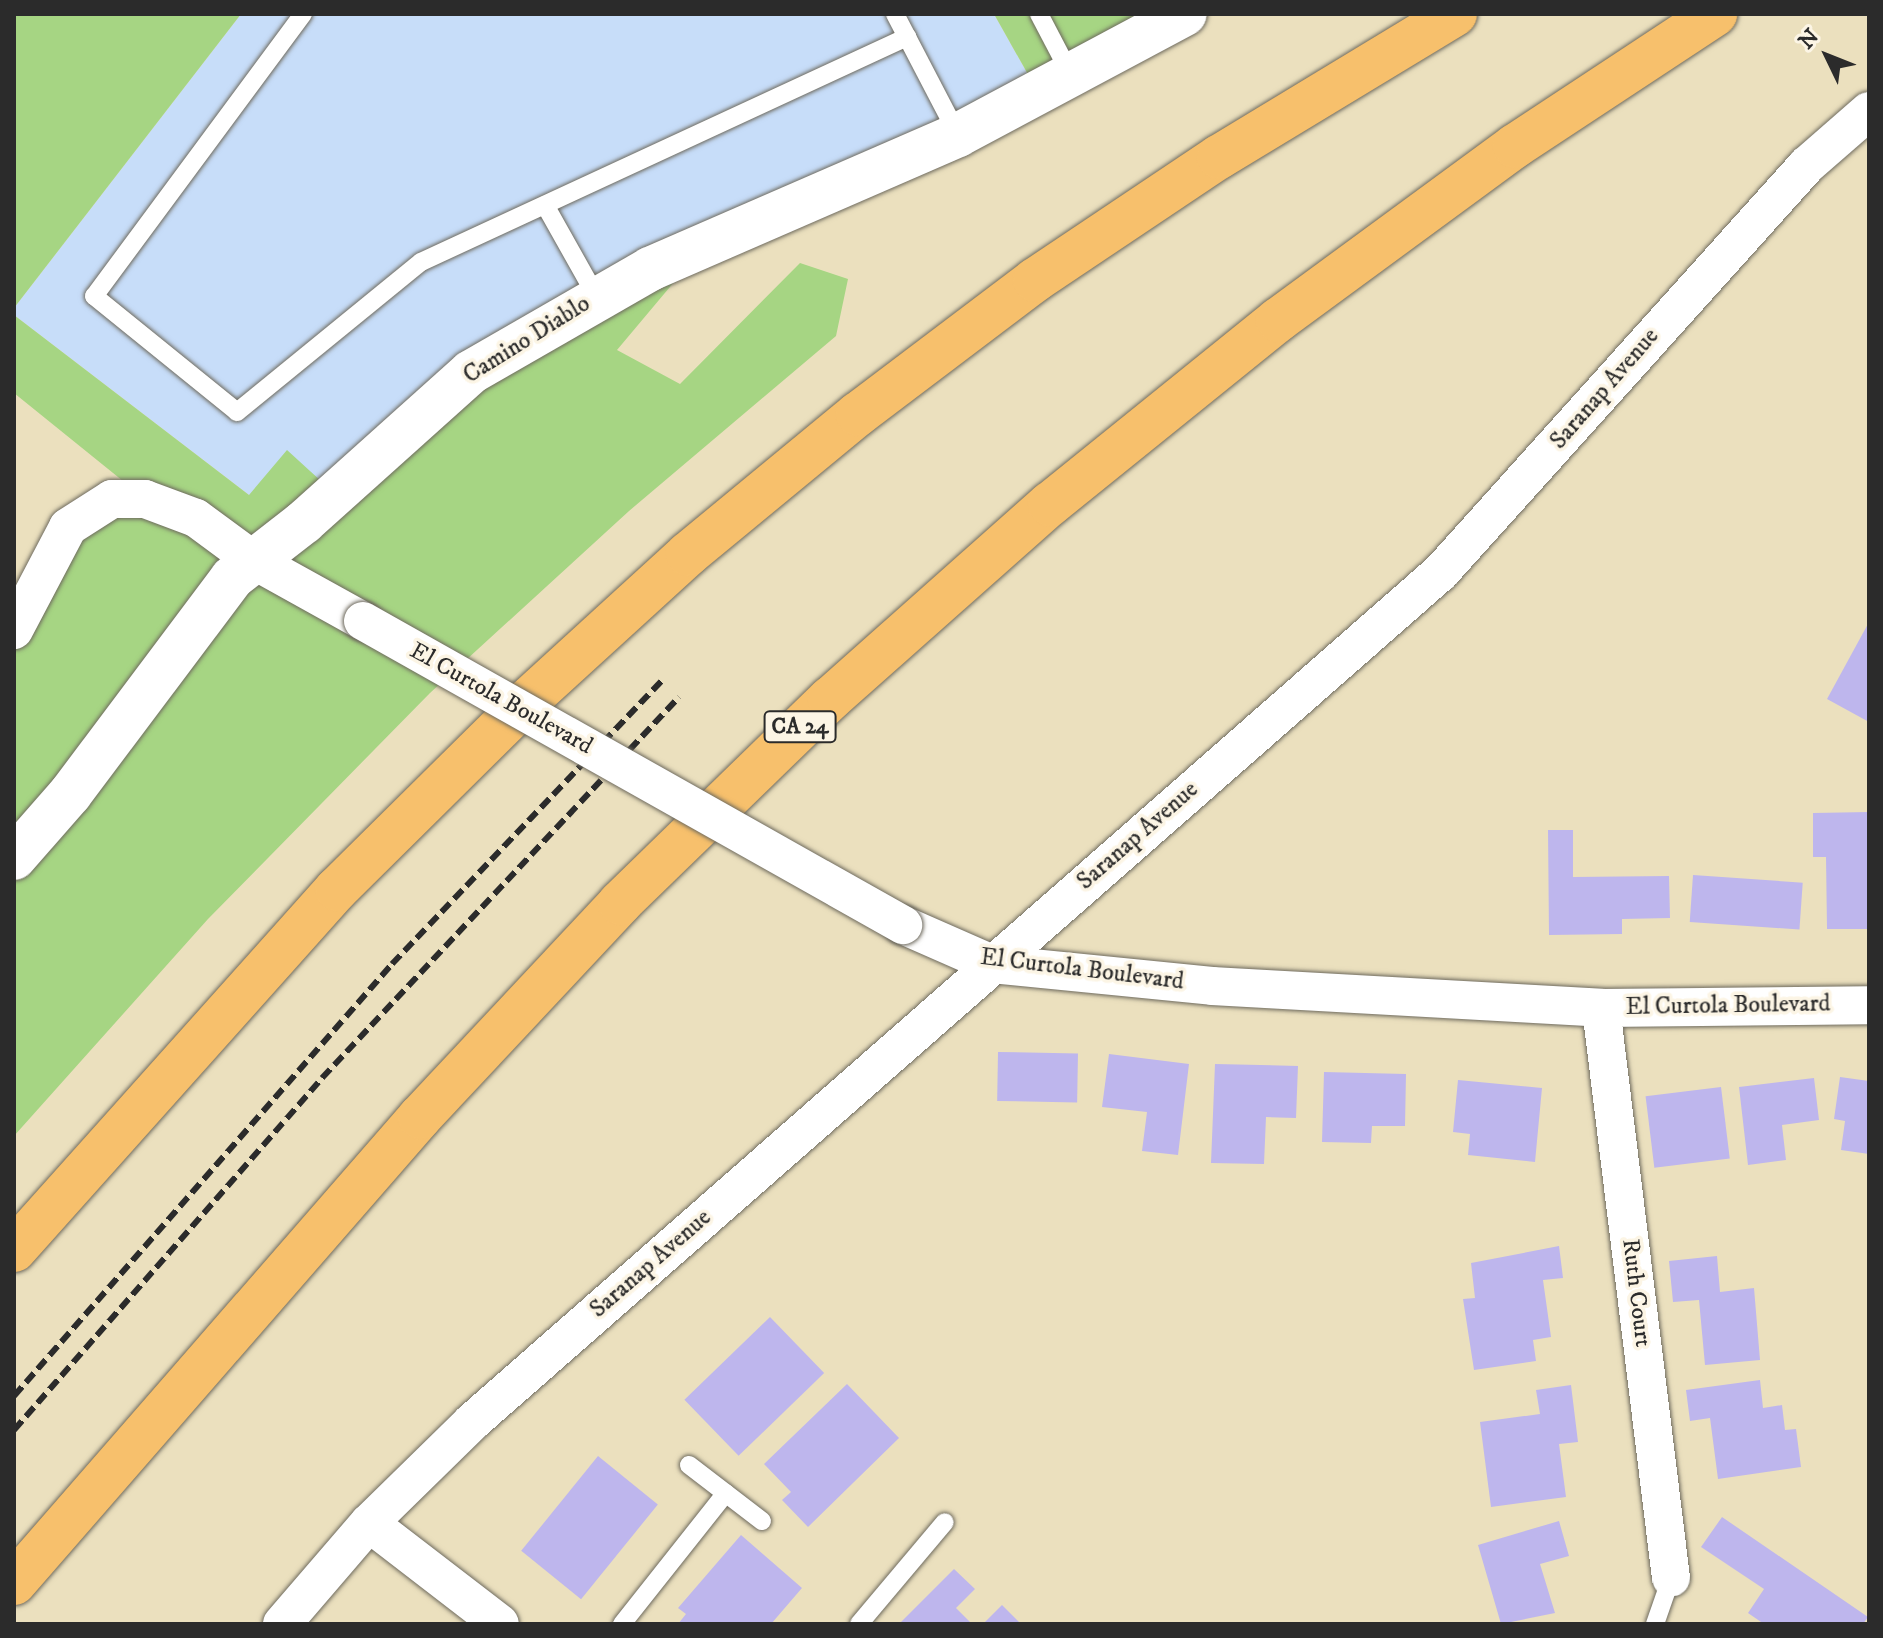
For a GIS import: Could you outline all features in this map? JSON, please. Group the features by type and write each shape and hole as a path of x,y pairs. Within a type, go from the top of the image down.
{"highway":[{"path":"14,1250 337,889 547,681 699,545 858,414 1035,280 1255,134 1455,14"},
{"name":"CA 24","path":"14,1583 430,1106 620,903 841,689 1050,504 1278,320 1515,146 1715,14"}],"street":[{"name":"Camino Diablo","path":"14,858 70,794 212,601 253,560 281,542 471,372 596,296 958,135 1072,77 1185,14"},
{"name":"Saranap Avenue","path":"282,1624 369,1523 515,1383 1441,572 1807,165 1869,111"},
{"name":"El Curtola Boulevard","path":"14,630 68,527 112,499 145,499 196,518 253,560 903,925 992,964 1212,986 1601,1008 1869,1005"},
{"name":"Ruth Court","path":"1601,1008 1671,1578"},
{"path":"369,1523 500,1624"}],"lane":[{"path":"303,14 94,296 237,412 421,262 907,37"},
{"path":"895,14 958,135"},
{"path":"1039,14 1072,77"},
{"path":"545,205 596,296"},
{"path":"689,1465 762,1521"},
{"path":"622,1624 726,1493"},
{"path":"859,1624 945,1522"},
{"path":"1655,1624 1671,1578"}],"shaded area":[{"path":"241,14 994,14 1039,94 650,269 333,493 249,495 14,315 14,308"}],"green space":[{"path":"14,14 241,14 14,308"},
{"path":"994,14 1146,14 1039,94"},
{"path":"706,244 617,350 680,384 800,263 848,279 836,336 629,511 430,693 208,919 14,1136 14,630 68,527 144,498 14,393 14,315 249,495 287,450 333,492 367,460"}],"building":[{"path":"1869,622 1869,722 1827,699"},
{"path":"1869,812 1869,929 1827,929 1826,857 1813,857 1813,813"},
{"path":"1548,830 1573,830 1573,877 1669,876 1670,918 1622,919 1622,934 1549,935"},
{"path":"1693,875 1803,883 1799,930 1690,922"},
{"path":"998,1052 1078,1053 1077,1102 997,1101"},
{"path":"1109,1054 1189,1064 1178,1155 1142,1151 1147,1112 1102,1107"},
{"path":"1215,1064 1298,1066 1296,1118 1266,1117 1264,1164 1211,1163"},
{"path":"1324,1072 1406,1074 1405,1126 1372,1126 1371,1143 1322,1142"},
{"path":"1840,1077 1869,1081 1869,1154 1841,1150 1845,1121 1834,1119"},
{"path":"1814,1078 1819,1120 1782,1125 1786,1160 1748,1165 1739,1087"},
{"path":"1458,1080 1542,1088 1535,1162 1468,1155 1470,1134 1453,1132"},
{"path":"1721,1087 1730,1158 1654,1168 1646,1096"},
{"path":"1559,1246 1563,1278 1543,1280 1551,1337 1533,1340 1536,1361 1474,1370 1463,1299 1475,1298 1471,1263"},
{"path":"1717,1256 1720,1292 1754,1288 1760,1360 1705,1365 1699,1300 1673,1302 1669,1261"},
{"path":"770,1317 824,1373 739,1456 684,1400"},
{"path":"1760,1380 1763,1408 1782,1405 1785,1430 1796,1429 1801,1467 1718,1479 1710,1418 1690,1421 1686,1390"},
{"path":"847,1384 899,1438 808,1527 782,1500 791,1492 764,1464"},
{"path":"1571,1385 1578,1442 1559,1444 1566,1497 1491,1507 1480,1422 1540,1414 1536,1390"},
{"path":"598,1456 658,1504 581,1599 521,1551"},
{"path":"1722,1517 1868,1617 1863,1624 1764,1624 1748,1613 1764,1589 1701,1547"},
{"path":"1559,1521 1569,1556 1540,1564 1555,1613 1501,1624 1478,1545"},
{"path":"741,1535 802,1588 771,1624 678,1624 686,1614 678,1608"},
{"path":"954,1569 975,1589 956,1608 972,1624 899,1624"},
{"path":"1002,1605 1021,1624 983,1624"}],"railway":[{"path":"14,1396 392,964 662,680"},
{"path":"14,1430 322,1078 679,697"}]}
